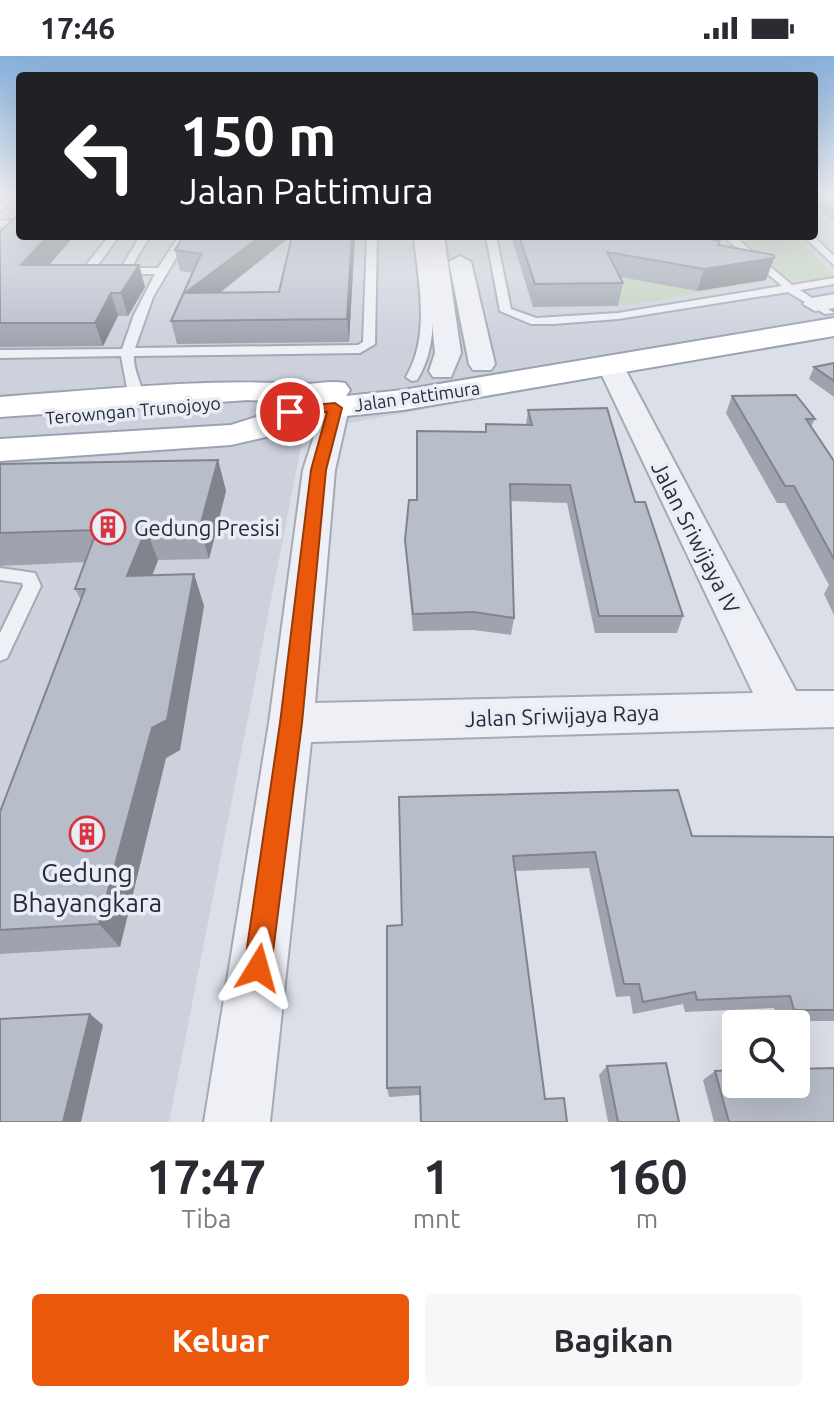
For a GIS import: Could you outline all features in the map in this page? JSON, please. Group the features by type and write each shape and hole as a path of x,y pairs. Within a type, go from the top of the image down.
{"main road":[{"name":"Jalan Pattimura","path":"0,450 231,435 267,427 321,404 427,374 829,311"},
{"name":"Jalan Pattimura","path":"0,407 248,390 321,404 403,400 610,365 829,311"},
{"name":"Terowngan Trunojoyo","path":"0,421 321,404"},
{"name":"Terowngan Trunojoyo","path":"0,437 321,404"}],"street":[{"path":"427,374 448,353 435,246"},
{"path":"457,246 482,364"},
{"name":"Jalan Sriwijaya IV","path":"610,365 783,709"},
{"path":"237,1122 291,723 319,470 321,404"},
{"name":"Jalan Sriwijaya Raya","path":"291,723 834,709"}],"lane":[{"path":"106,246 89,268 91,272 159,271"},
{"path":"124,272 139,246"},
{"path":"136,399 136,381 127,367 128,351 159,271 177,246"},
{"path":"0,354 360,349 369,344 372,246"},
{"path":"420,246 427,348 420,367 427,374"},
{"path":"493,246 506,311 535,322 618,316 834,281"},
{"path":"740,246 790,288 829,311"},
{"path":"818,246 834,262"},
{"path":"0,574 29,577 32,586 0,653"}],"shaded area":[{"path":"0,246 834,246 834,336 304,431 169,1122 0,1122"}],"green space":[{"path":"722,246 764,282 622,306 593,248"},
{"path":"747,246 808,246 834,276 801,280 789,278 769,266"}],"building":[{"path":"0,246 39,246 21,265 139,265 121,293 111,293 95,323 0,323"},
{"path":"177,246 248,246 185,293 279,292 290,246 351,246 347,319 171,321 201,254 175,250"},
{"path":"522,246 722,246 774,255 774,258 704,269 607,252 623,283 535,284"},
{"path":"834,363 834,381 814,367"},
{"path":"796,395 815,419 806,419 834,461 834,559 794,486 785,486 732,396"},
{"path":"607,408 635,502 645,502 683,616 599,616 570,485 510,484 514,618 474,612 413,614 405,540 409,500 417,500 417,431 486,432 486,424 532,425 528,410"},
{"path":"218,460 200,527 146,529 127,576 194,574 167,720 152,728 99,924 0,930 0,812 85,589 75,589 97,530 0,533 0,464"},
{"path":"678,790 692,836 834,837 834,1010 794,1010 790,996 697,1000 695,992 643,1002 639,984 624,984 595,852 513,856 545,1099 564,1098 567,1122 421,1122 420,1087 387,1088 387,926 402,925 399,797"},
{"path":"90,1014 63,1122 0,1122 0,1019"},
{"path":"666,1063 679,1122 618,1122 607,1066"},
{"path":"834,1068 834,1122 729,1122 722,1098 810,1098 810,1069"},
{"path":"715,1071 722,1071 722,1096"}],"place":[{"name":"Gedung Presisi","path":"108,527"},
{"name":"Gedung Bhayangkara","path":"87,834"}],"route":[{"path":"258,968 291,723 319,470 335,408 290,412"}]}
